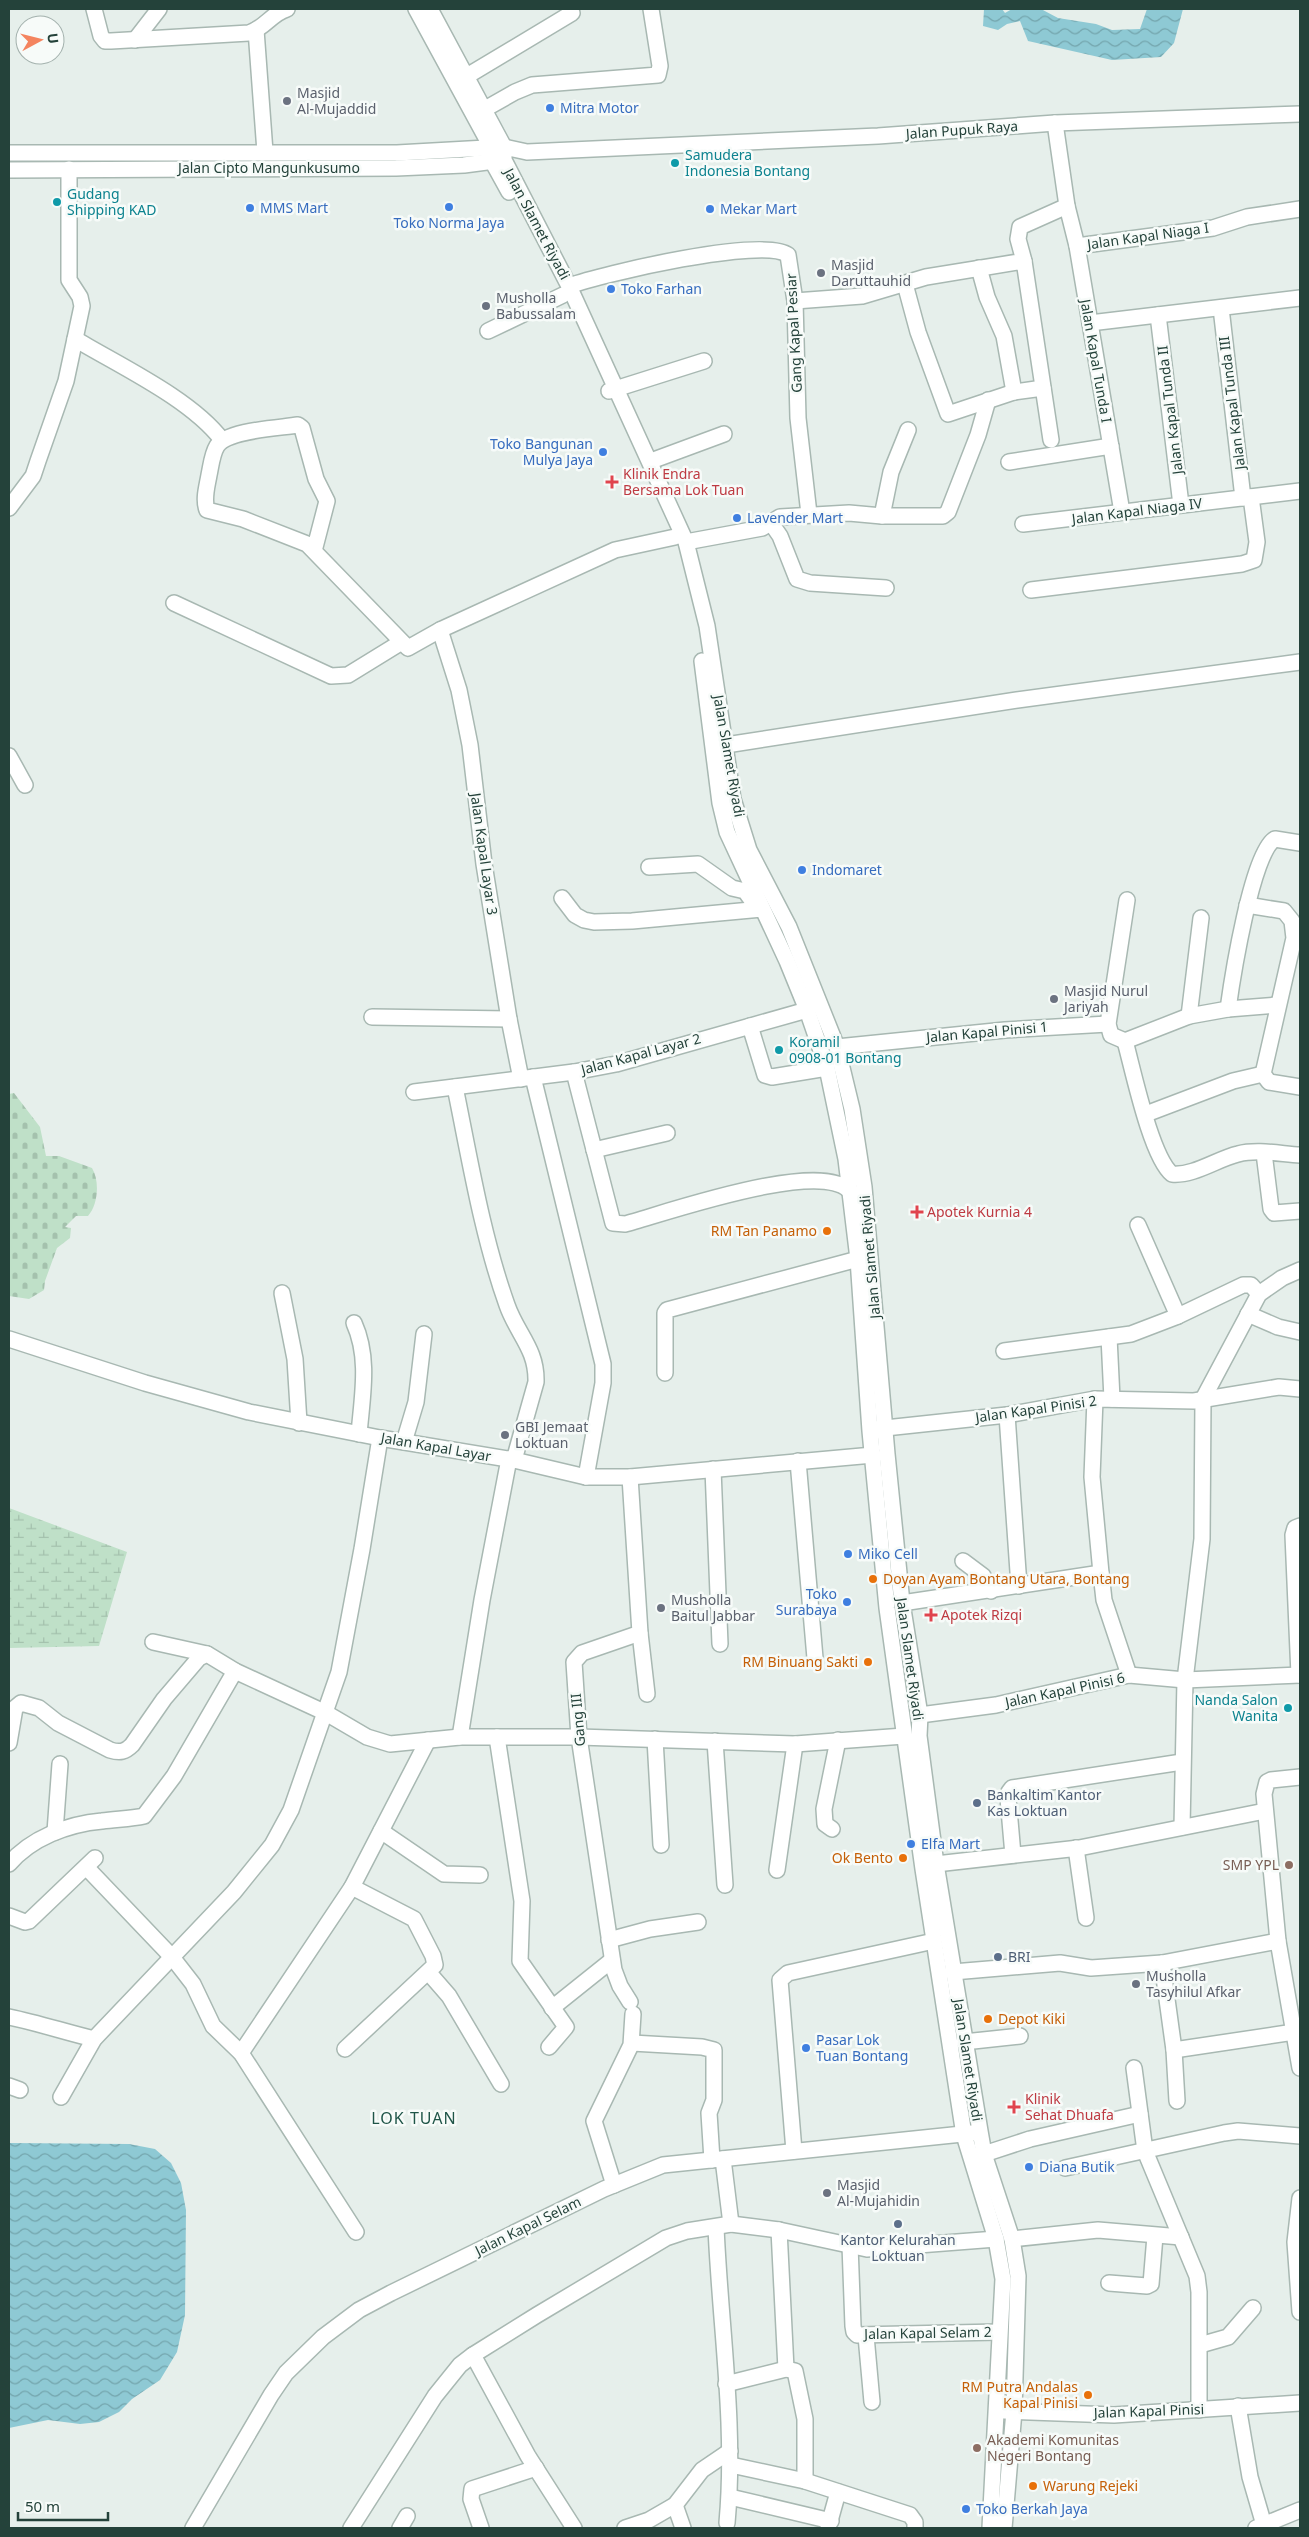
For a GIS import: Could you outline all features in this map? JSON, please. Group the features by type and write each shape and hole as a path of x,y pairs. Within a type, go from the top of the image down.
{"street":[{"path":"94,9 101,36 105,41 256,30 282,10"},
{"path":"135,40 159,9"},
{"path":"416,9 498,154"},
{"path":"430,9 485,109 498,154"},
{"path":"485,109 532,85 654,77 658,75 660,66 651,9"},
{"path":"468,76 572,12"},
{"path":"256,30 265,152"},
{"name":"Jalan Pupuk Raya","path":"624,146 878,136 1055,123 1300,114"},
{"name":"Jalan Kapal Tunda I","path":"1055,123 1068,208 1077,246 1122,512"},
{"name":"Jalan Cipto Mangunkusumo","path":"9,170 396,168 498,154 624,146"},
{"name":"Jalan Cipto Mangunkusumo","path":"9,153 265,152 498,154"},
{"name":"Jalan Slamet Riyadi","path":"498,154 566,290 681,540 699,630 720,803 727,832 760,908 787,961 844,1111 868,1223 877,1429 873,1455 888,1608 904,1736 930,1867 954,1972 964,2042 984,2154 1004,2239 998,2410 990,2528"},
{"path":"9,508 33,476 66,381 82,302 69,280 69,169"},
{"path":"1051,440 1024,260 1018,238 1020,227 1068,208"},
{"name":"Jalan Kapal Niaga I","path":"1077,246 1213,228 1247,217 1300,208"},
{"name":"Gang Kapal Pesiar","path":"566,290 597,276 673,261 744,251 774,250 784,252 790,260 795,301 798,418 809,514"},
{"path":"795,301 862,296 926,277 1024,260"},
{"path":"979,268 987,297 1004,336 1014,392"},
{"path":"905,284 918,332 946,411 952,413 1014,392 1044,388"},
{"path":"488,331 566,290"},
{"path":"1090,323 1300,298"},
{"name":"Jalan Kapal Tunda III","path":"1031,590 1242,564 1254,560 1257,542 1247,498 1221,308"},
{"name":"Jalan Kapal Tunda II","path":"1158,315 1181,505"},
{"path":"75,339 179,401 211,426 222,440"},
{"path":"612,390 704,361"},
{"name":"Jalan Slamet Riyadi","path":"612,390 651,461 681,540 705,618 734,799 749,850 789,927 837,1047 877,1429 920,1715 919,1736 934,1941 964,2135 1018,2276 1014,2411 1004,2528"},
{"path":"314,551 327,501 316,479 302,428 298,425 244,434 222,440 217,446 212,461 205,499 207,510 243,519 298,539 314,551 400,643 408,648 413,647 440,630 615,550 762,528 780,517 809,514 849,513 882,516 940,517 948,512 978,435 988,400"},
{"path":"882,516 891,472 908,430"},
{"path":"651,461 724,434"},
{"path":"1009,462 1111,446"},
{"name":"Jalan Kapal Niaga IV","path":"1023,524 1300,491"},
{"path":"771,523 776,527 797,579 810,583 886,588"},
{"path":"174,603 331,676 348,674 400,643"},
{"name":"Jalan Kapal Layar 3","path":"440,630 459,690 470,745 484,864 509,1019 527,1078 603,1364 603,1383 586,1477"},
{"path":"726,745 1017,700 1300,662"},
{"path":"9,756 25,785"},
{"path":"1228,1009 1247,905 1268,845 1275,839 1300,844"},
{"path":"649,867 698,864 732,888 745,891 760,908"},
{"path":"562,898 575,915 584,920 594,922 632,921 760,908"},
{"path":"1127,900 1108,1024 1111,1035 1125,1041 1188,1016 1228,1009 1278,1005"},
{"path":"1247,905 1284,911 1292,921 1294,938 1263,1074"},
{"path":"1188,1016 1201,918"},
{"name":"Jalan Kapal Layar 2","path":"414,1092 574,1072 616,1064 807,1010"},
{"path":"372,1016 509,1019"},
{"name":"Jalan Kapal Pinisi 1","path":"837,1047 1004,1030 1108,1024"},
{"path":"750,1026 765,1075 772,1077 827,1068"},
{"path":"1125,1041 1156,1150 1167,1170 1172,1174 1186,1172 1238,1154 1300,1155"},
{"path":"574,1072 610,1215 614,1223 619,1224 689,1207 749,1188 814,1180 827,1181 849,1190 851,1193"},
{"path":"1263,1074 1270,1082 1300,1087"},
{"path":"1146,1114 1233,1081 1263,1074"},
{"path":"455,1087 479,1202 507,1306 534,1357 536,1369 536,1382 511,1460 482,1600 460,1737"},
{"path":"594,1150 667,1133"},
{"path":"1264,1153 1271,1209 1274,1213 1300,1211"},
{"path":"1138,1225 1178,1316"},
{"path":"665,1373 665,1313 667,1310 858,1259"},
{"path":"1182,1827 1185,1680 1202,1539 1203,1399 1259,1294 1282,1278 1300,1270"},
{"path":"1004,1351 1141,1331 1178,1316 1243,1285 1251,1285 1259,1294"},
{"path":"282,1293 295,1359 299,1423"},
{"path":"1248,1314 1278,1327 1300,1332"},
{"path":"354,1324 361,1339 364,1358 359,1434"},
{"path":"404,1442 416,1402 424,1334"},
{"path":"1109,1337 1112,1399"},
{"name":"Jalan Kapal Layar","path":"9,1339 205,1401 299,1423 511,1460 586,1477 630,1477 873,1455"},
{"name":"Jalan Kapal Pinisi 2","path":"877,1429 1007,1415 1095,1399 1179,1402 1279,1387 1300,1388"},
{"path":"1095,1399 1092,1478 1104,1600 1129,1675"},
{"path":"1007,1415 1019,1586"},
{"path":"61,2097 94,2040 234,1892 272,1845 291,1810 326,1713 341,1662 380,1438"},
{"path":"798,1461 814,1658"},
{"path":"713,1469 720,1644"},
{"path":"630,1477 646,1694"},
{"path":"1300,1526 1295,1528 1293,1535 1300,1675"},
{"path":"963,1561 983,1576 991,1591"},
{"path":"902,1603 1101,1573"},
{"name":"Gang III","path":"632,2043 632,2008 620,1986 612,1960 579,1737 574,1662 576,1656 640,1633"},
{"path":"153,1642 207,1654 235,1671 326,1713 379,1742 402,1744 460,1737 579,1737 794,1744 904,1736"},
{"path":"9,1743 15,1708 21,1704 39,1708 58,1723 110,1750 119,1752 125,1750 132,1745 170,1692 199,1658 207,1654"},
{"path":"9,1864 32,1844 55,1832 99,1821 144,1816 174,1776 235,1671"},
{"name":"Jalan Kapal Pinisi 6","path":"920,1715 996,1705 1129,1675 1185,1680 1300,1675"},
{"path":"497,1737 522,1901 520,1961 566,2027 549,2047"},
{"path":"655,1739 661,1845"},
{"path":"241,2053 352,1887 428,1740"},
{"path":"832,1829 826,1824 824,1809 838,1740"},
{"path":"715,1741 725,1885"},
{"path":"777,1870 794,1744"},
{"path":"1013,1855 1008,1798 1012,1788 1182,1762"},
{"path":"55,1832 60,1764"},
{"path":"1300,1776 1277,1778 1266,1782 1264,1794 1278,1941 1300,2068"},
{"path":"930,1867 1076,1848 1265,1811"},
{"path":"381,1831 444,1874 480,1875"},
{"path":"1076,1848 1086,1918"},
{"path":"9,1916 25,1922 29,1921 91,1863 193,1984 213,2026 241,2053 356,2232"},
{"path":"345,2049 429,1973 435,1965 435,1961 414,1919 352,1887"},
{"path":"609,1940 650,1929 698,1922"},
{"path":"794,2151 780,1980 788,1973 934,1941"},
{"path":"954,1972 1060,1963 1091,1968 1162,1963 1278,1941"},
{"path":"552,2008 612,1960"},
{"path":"1162,1963 1174,2050 1177,2102"},
{"path":"429,1973 449,1996 501,2084"},
{"path":"9,2017 41,2023 63,2032 94,2040"},
{"path":"1174,2050 1294,2032"},
{"path":"964,2042 1020,2036"},
{"path":"614,2185 595,2128 594,2118 619,2074 632,2043 702,2047 714,2050 714,2100 709,2113 731,2224"},
{"path":"1134,2068 1145,2151 1197,2276 1200,2345 1199,2410"},
{"path":"984,2154 1030,2139 1140,2114"},
{"name":"Jalan Kapal Selam","path":"193,2528 271,2395 286,2373 323,2337 358,2310 375,2301 614,2185 663,2165 964,2135 980,2131"},
{"path":"1065,2168 1145,2151 1190,2139 1238,2131 1300,2136"},
{"path":"1300,2198 1295,2242 1300,2312"},
{"path":"351,2528 435,2396 447,2380 473,2355 650,2245 687,2231 731,2224 779,2230 867,2249 1098,2230 1181,2237"},
{"path":"716,2227 730,2458 730,2497 727,2523"},
{"path":"779,2230 786,2369"},
{"path":"1109,2283 1147,2286 1151,2284 1155,2236"},
{"name":"Jalan Kapal Selam 2","path":"850,2244 853,2326 854,2332 857,2334 866,2336 1000,2332"},
{"path":"1200,2345 1228,2337 1253,2308"},
{"path":"866,2336 872,2402"},
{"path":"473,2355 536,2468 574,2528"},
{"path":"726,2384 786,2369 795,2371 798,2378 804,2419 805,2481"},
{"name":"Jalan Kapal Pinisi","path":"998,2410 1114,2415 1300,2403"},
{"path":"1238,2406 1260,2527 1300,2510"},
{"path":"625,2528 649,2520 675,2505 702,2470 730,2458 910,2515 918,2526"},
{"path":"481,2528 471,2499 472,2489 536,2468"},
{"path":"730,2497 829,2525 838,2492"},
{"path":"675,2505 683,2528"}],"green space":[{"path":"14,1093 40,1127 46,1156 59,1156 92,1168 95,1173 97,1186 94,1206 88,1216 76,1216 65,1227 71,1228 70,1238 57,1248 45,1281 44,1290 29,1299 9,1296 9,1094"},
{"path":"9,1508 127,1552 99,1646 9,1648"}],"water":[{"path":"984,9 1002,9 1005,13 1012,9 1041,9 1058,18 1096,24 1112,30 1140,29 1147,9 1183,9 1174,43 1161,57 1112,60 1028,41 1020,21 1007,24 998,30 983,26"},
{"path":"9,2143 129,2144 155,2149 171,2163 181,2183 186,2210 185,2315 177,2352 160,2380 132,2399 119,2412 99,2422 80,2424 48,2420 9,2428"}],"place":[{"name":"Masjid Al-Mujaddid","path":"287,101"},
{"name":"Mitra Motor","path":"550,108"},
{"name":"Samudera Indonesia Bontang","path":"675,163"},
{"name":"Gudang Shipping KAD","path":"57,202"},
{"name":"Toko Norma Jaya","path":"449,207"},
{"name":"MMS Mart","path":"250,208"},
{"name":"Mekar Mart","path":"710,209"},
{"name":"Masjid Daruttauhid","path":"821,273"},
{"name":"Toko Farhan","path":"611,289"},
{"name":"Musholla Babussalam","path":"486,306"},
{"name":"Toko Bangunan Mulya Jaya","path":"603,452"},
{"name":"Klinik Endra Bersama Lok Tuan","path":"612,482"},
{"name":"Lavender Mart","path":"737,518"},
{"name":"Indomaret","path":"802,870"},
{"name":"Masjid Nurul Jariyah","path":"1054,999"},
{"name":"Koramil 0908-01 Bontang","path":"779,1050"},
{"name":"Apotek Kurnia 4","path":"917,1212"},
{"name":"RM Tan Panamo","path":"827,1231"},
{"name":"GBI Jemaat Loktuan","path":"505,1435"},
{"name":"Miko Cell","path":"848,1554"},
{"name":"Doyan Ayam Bontang Utara, Bontang","path":"873,1579"},
{"name":"Toko Surabaya","path":"847,1602"},
{"name":"Musholla Baitul Jabbar","path":"661,1608"},
{"name":"Apotek Rizqi","path":"931,1615"},
{"name":"RM Binuang Sakti","path":"868,1662"},
{"name":"Nanda Salon Wanita","path":"1288,1708"},
{"name":"Bankaltim Kantor Kas Loktuan","path":"977,1803"},
{"name":"Elfa Mart","path":"911,1844"},
{"name":"Ok Bento","path":"903,1858"},
{"name":"SMP YPL","path":"1289,1865"},
{"name":"BRI","path":"998,1957"},
{"name":"Musholla Tasyhilul Afkar","path":"1136,1984"},
{"name":"Depot Kiki","path":"988,2019"},
{"name":"Pasar Lok Tuan Bontang","path":"806,2048"},
{"name":"Klinik Sehat Dhuafa","path":"1014,2107"},
{"name":"Diana Butik","path":"1029,2167"},
{"name":"Masjid Al-Mujahidin","path":"827,2193"},
{"name":"Kantor Kelurahan Loktuan","path":"898,2224"},
{"name":"RM Putra Andalas Kapal Pinisi","path":"1088,2395"},
{"name":"Akademi Komunitas Negeri Bontang","path":"977,2448"},
{"name":"Warung Rejeki","path":"1033,2486"},
{"name":"Toko Berkah Jaya","path":"966,2509"}],"district":[{"name":"LOK TUAN","path":"414,2118"}]}
